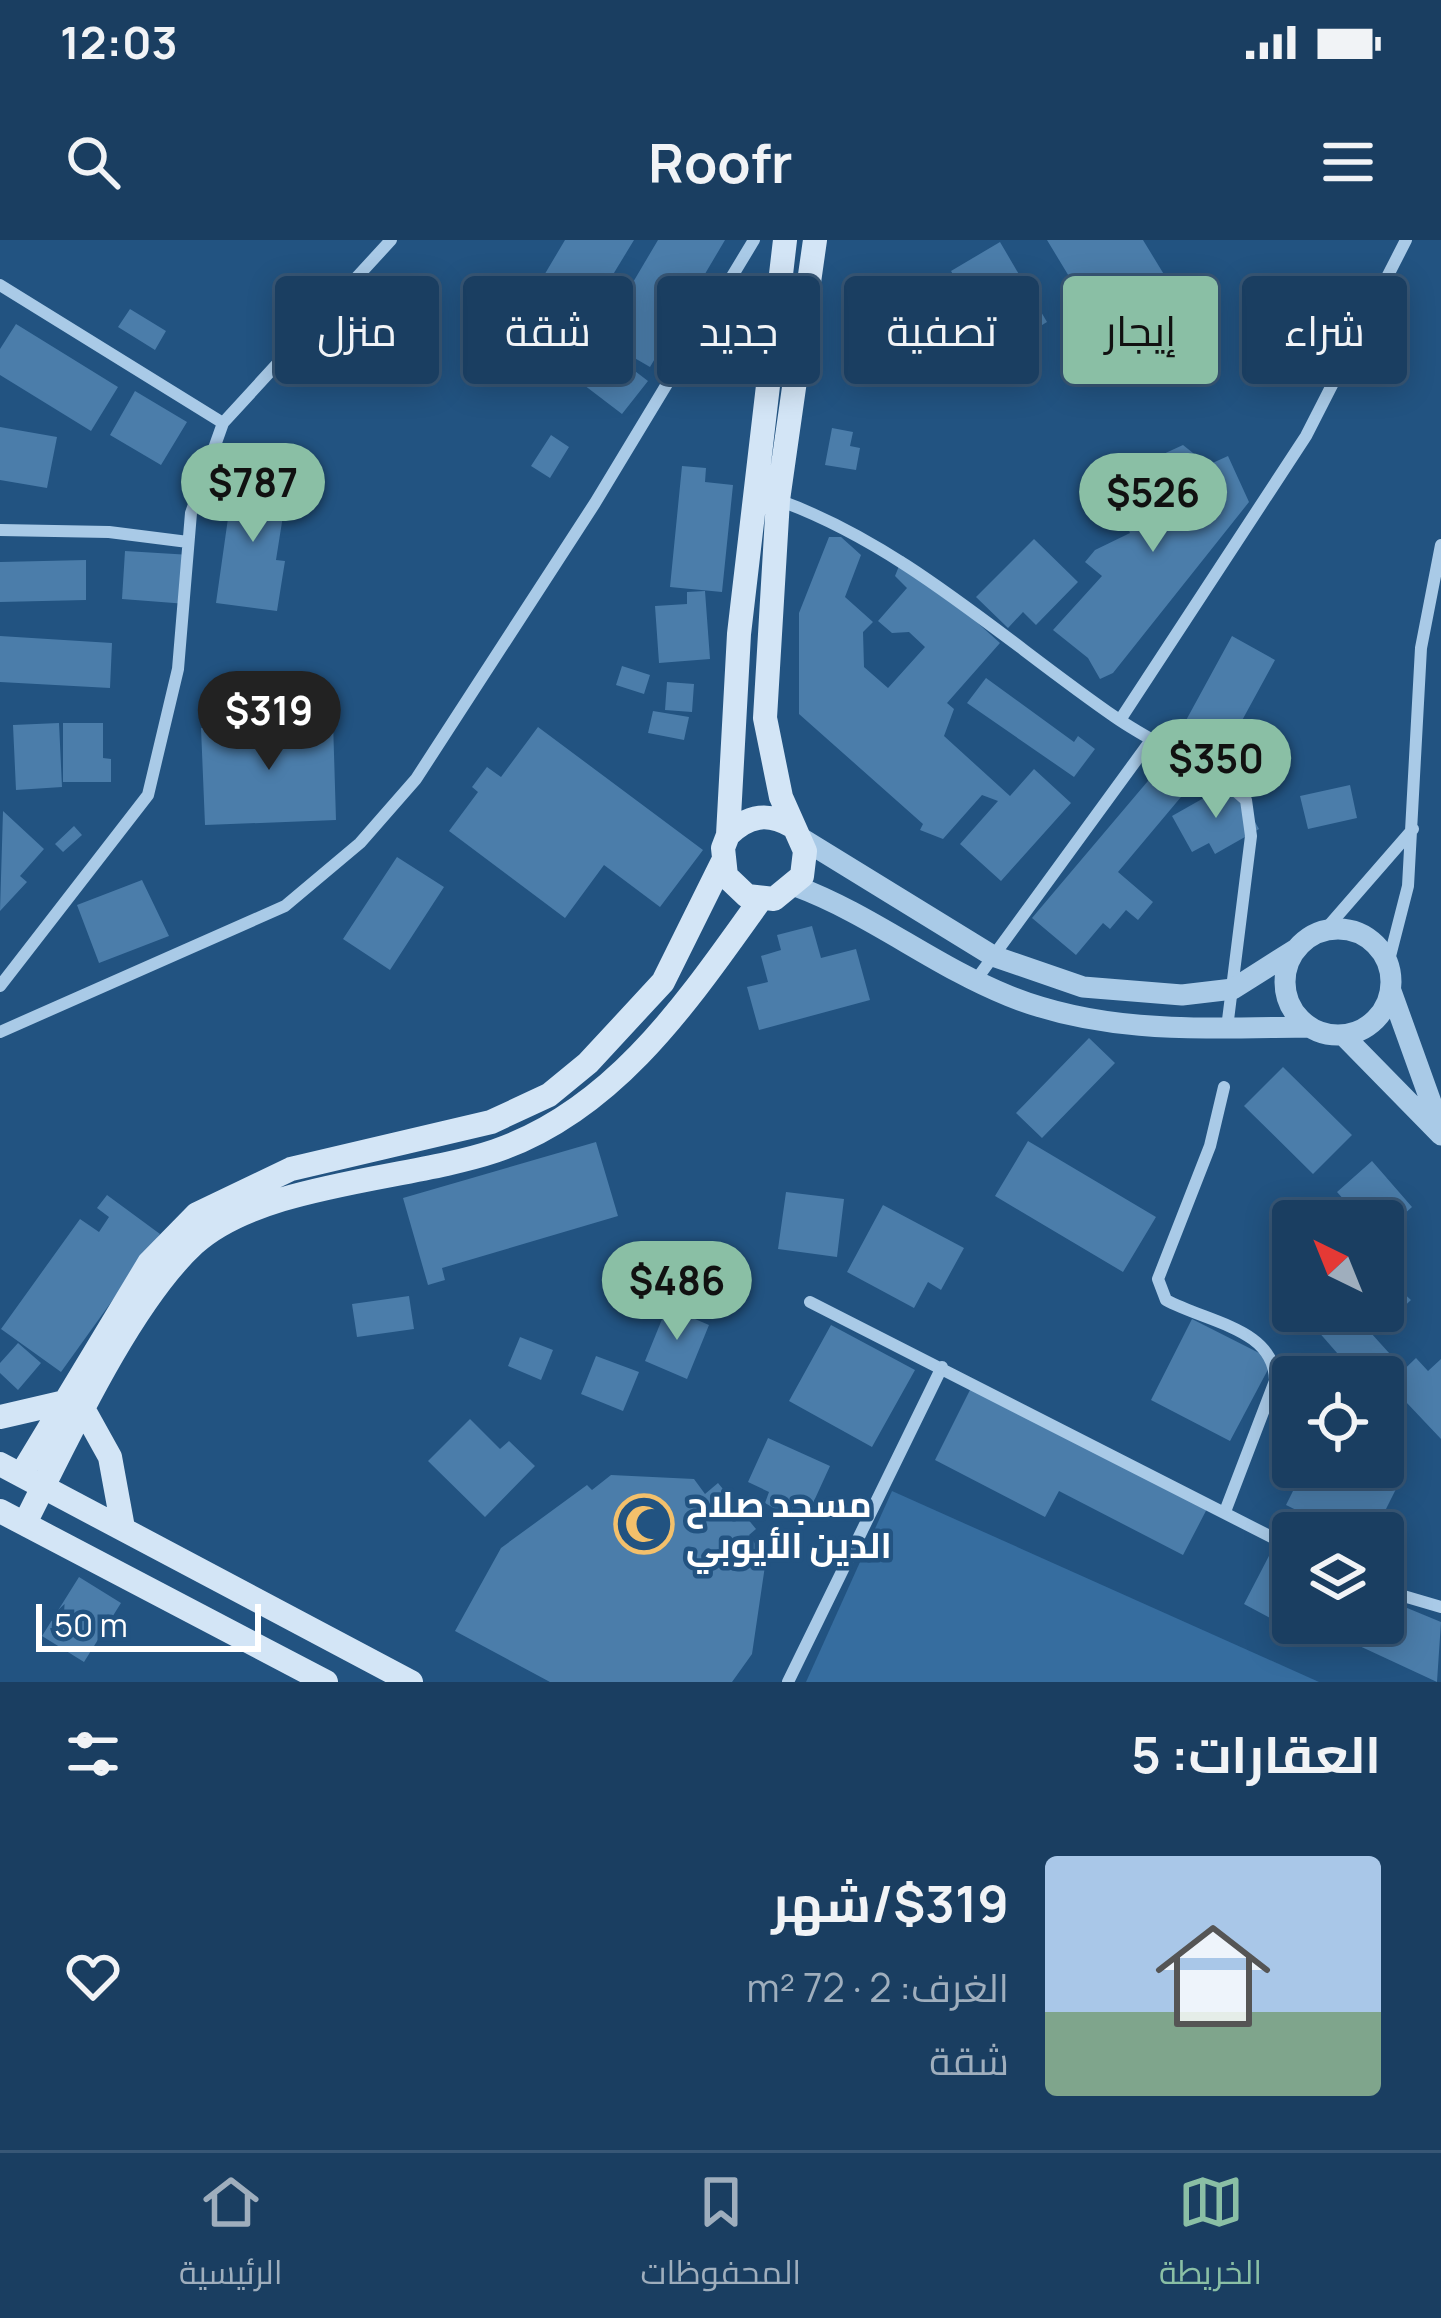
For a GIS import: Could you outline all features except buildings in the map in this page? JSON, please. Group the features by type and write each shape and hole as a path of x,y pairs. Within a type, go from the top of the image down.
{"main road":[{"path":"75,1407 149,1263 197,1214 291,1169 491,1122 562,1084 663,982 722,862 728,835 739,634 784,240"},
{"path":"326,1682 9,1515 23,1476 162,1278 195,1243 229,1219 270,1204 493,1152 559,1120 636,1059 684,1006 761,899 795,886 806,863 774,774 765,718 778,500 815,240"},
{"path":"728,835 751,818 780,819 796,832"},
{"path":"722,862 735,888 761,899"},
{"path":"0,1417 75,1407"},
{"path":"75,1407 110,1457 123,1528"},
{"path":"23,1476 411,1682"}],"street":[{"path":"0,986 148,795 178,669 188,542 199,484 224,424 391,240"},
{"path":"0,1033 285,907 360,843 416,779 595,503 754,240"},
{"path":"1120,721 1306,436 1406,240"},
{"path":"0,285 224,424"},
{"path":"778,500 826,518 894,556 1120,721 1234,789 1251,811 1227,1028"},
{"path":"0,530 109,532 188,542"},
{"path":"1388,964 1400,928 1414,828 1420,665 1441,545"},
{"path":"976,980 1151,740"},
{"path":"796,832 993,956 1083,987 1182,994 1233,989 1325,930 1414,828"},
{"path":"795,886 858,913 1009,996 1106,1024 1310,1027 1343,1035 1441,1132"},
{"path":"1325,930 1360,932 1375,942 1388,964 1391,991 1441,1132"},
{"path":"1296,949 1285,982 1297,1015 1310,1027"},
{"path":"1343,1035 1375,1021 1391,991"},
{"path":"1224,1087 1210,1146 1158,1279 1166,1300 1258,1340 1275,1361 1275,1381 1226,1510"},
{"path":"810,1302 1272,1536"},
{"path":"788,1682 942,1367"},
{"path":"1404,1596 1441,1607"}],"shaded area":[{"path":"892,1491 1319,1682 806,1682"}],"place":[{"name":"مسجد صلاح الدين الأيوبي","path":"644,1524"}]}
